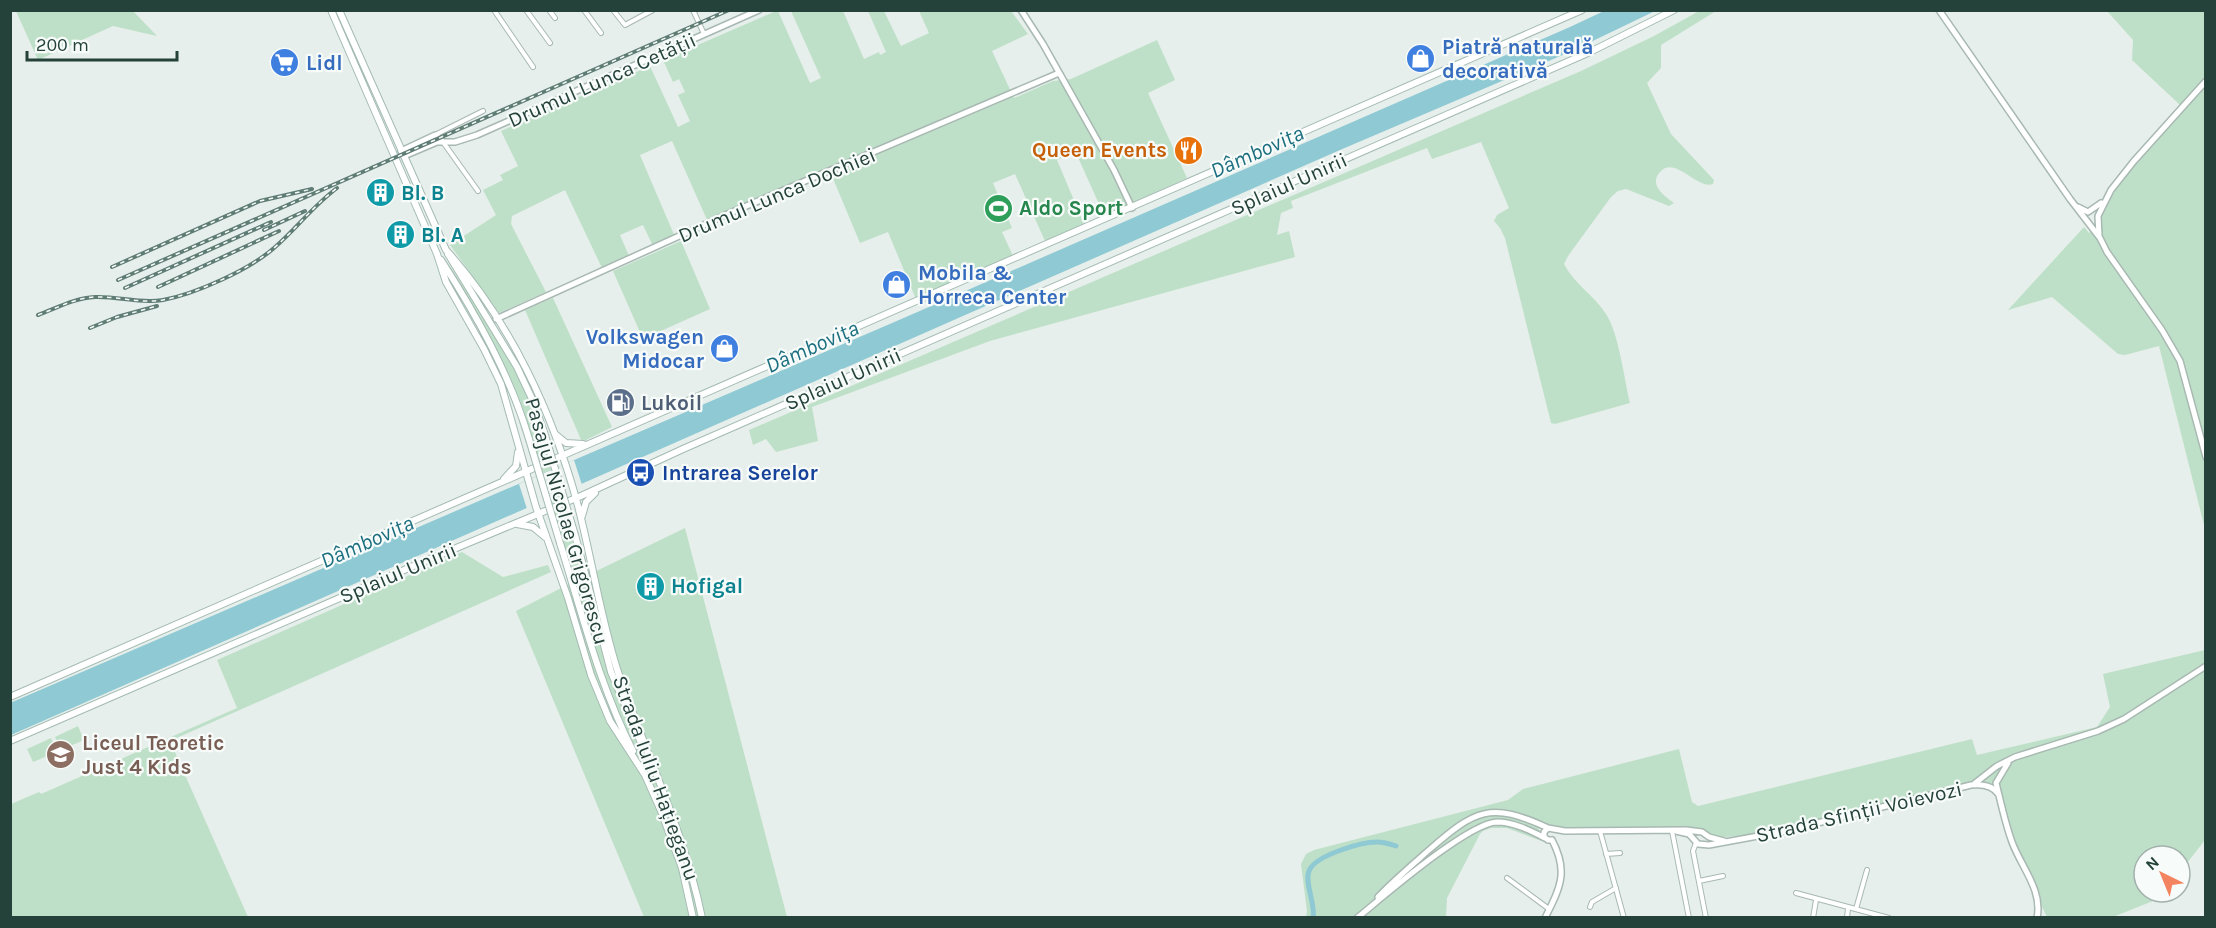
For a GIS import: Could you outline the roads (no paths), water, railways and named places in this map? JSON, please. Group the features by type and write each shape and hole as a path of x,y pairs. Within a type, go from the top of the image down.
{"main road":[{"path":"331,10 437,254"},
{"path":"339,10 446,250"},
{"name":"Splaiul Unirii","path":"10,697 1582,10"},
{"name":"Splaiul Unirii","path":"10,741 576,498 1579,57 1674,10"},
{"name":"Pasajul Nicolae Grigorescu","path":"446,250 455,269 517,367 530,394 544,432 575,536 611,672 653,770"},
{"name":"Strada Iuliu Hațieganu","path":"446,250 463,270 496,319 531,379 554,432 576,498 612,650 653,770 685,849 702,918"},
{"name":"Pasajul Nicolae Grigorescu","path":"437,254 500,363 516,401 602,683 619,724 645,775"},
{"name":"Strada Iuliu Hațieganu","path":"437,254 450,288 497,376 538,514 603,705 617,734 645,775 677,852 693,918"},
{"path":"554,432 566,443 587,444"},
{"path":"501,482 517,463 518,442"},
{"path":"582,524 585,501 611,482"},
{"path":"514,524 533,527 548,540"}],"street":[{"path":"494,10 533,67"},
{"path":"526,10 550,43"},
{"path":"549,10 555,18"},
{"path":"584,10 601,33"},
{"path":"613,10 625,25 653,10"},
{"path":"693,10 704,34"},
{"name":"Drumul Lunca Cetății","path":"402,154 432,144 455,142 477,135 759,10"},
{"path":"1021,10 1119,179 1132,208"},
{"path":"1939,10 2073,204 2100,238 2107,252 2167,338 2180,361 2205,457"},
{"name":"Drumul Lunca Dochiei","path":"496,319 749,205 1059,73"},
{"path":"2086,221 2092,223 2104,200 2128,168 2205,81"},
{"path":"402,154 483,111"},
{"path":"435,135 443,142 478,191"},
{"path":"2086,221 2090,211 2104,200"},
{"path":"2073,204 2090,211 2097,217 2100,238"},
{"path":"1971,785 2011,759 2116,723 2137,712 2205,666"},
{"path":"1986,776 1984,782 1988,786 1996,782 2011,759"},
{"path":"1986,776 1994,775 2013,846 2036,894 2037,918"},
{"name":"Strada Sfinții Voievozi","path":"1674,831 1687,833 1697,842 1731,841 1785,831 1971,785 1988,786 1999,795"},
{"name":"Strada Sfinții Voievozi","path":"1367,909 1392,883 1467,819 1486,814 1503,813 1548,828 1566,831 1699,832"},
{"path":"1357,918 1453,844 1482,826 1496,822 1509,824 1545,838 1554,839 1566,831"},
{"path":"1545,838 1544,832 1548,828"},
{"path":"1545,918 1559,889 1562,874 1554,839 1555,830"},
{"path":"1600,831 1623,918"},
{"path":"1674,831 1689,918"},
{"path":"1697,842 1706,841 1704,833 1699,832 1694,835 1697,842 1694,851 1706,918"},
{"name":"Strada Sfinții Voievozi","path":"1706,836 1731,841"},
{"path":"1606,854 1620,853"},
{"path":"1856,909 1867,870"},
{"path":"1699,881 1723,876"},
{"path":"1507,878 1550,909"},
{"path":"1590,907 1592,902 1616,888"},
{"path":"1796,893 1889,918"},
{"path":"1813,918 1816,900"},
{"path":"1847,918 1848,908"}],"water":[{"path":"1604,11 1655,11 1572,51 1340,150 11,735 10,703 906,317"}],"waterway":[{"path":"1313,918 1308,876 1313,865 1340,850 1361,844 1380,842 1396,846"}],"railway":[{"path":"118,280 729,10"},
{"path":"38,315 73,301 88,298 154,301 176,297 206,287 251,265 263,256 282,241 337,188"},
{"path":"112,267 260,201 312,189"},
{"path":"264,230 305,211"},
{"path":"125,288 271,222"},
{"path":"158,287 279,231"},
{"path":"90,328 117,317 157,306"}],"place":[{"name":"Piatră naturală decorativă","path":"1421,59"},
{"name":"Lidl","path":"285,63"},
{"name":"Queen Events","path":"1188,150"},
{"name":"Bl. B","path":"380,193"},
{"name":"Aldo Sport","path":"998,208"},
{"name":"Bl. A","path":"400,235"},
{"name":"Mobila & Horreca Center","path":"897,285"},
{"name":"Volkswagen Midocar","path":"725,349"},
{"name":"Lukoil","path":"620,403"},
{"name":"Intrarea Serelor","path":"641,473"},
{"name":"Hofigal","path":"650,586"},
{"name":"Liceul Teoretic Just 4 Kids","path":"61,755"}],"water label":[{"name":"Dâmbovița","path":"1257,152"},
{"name":"Dâmbovița","path":"812,347"},
{"name":"Dâmbovița","path":"367,542"}]}
